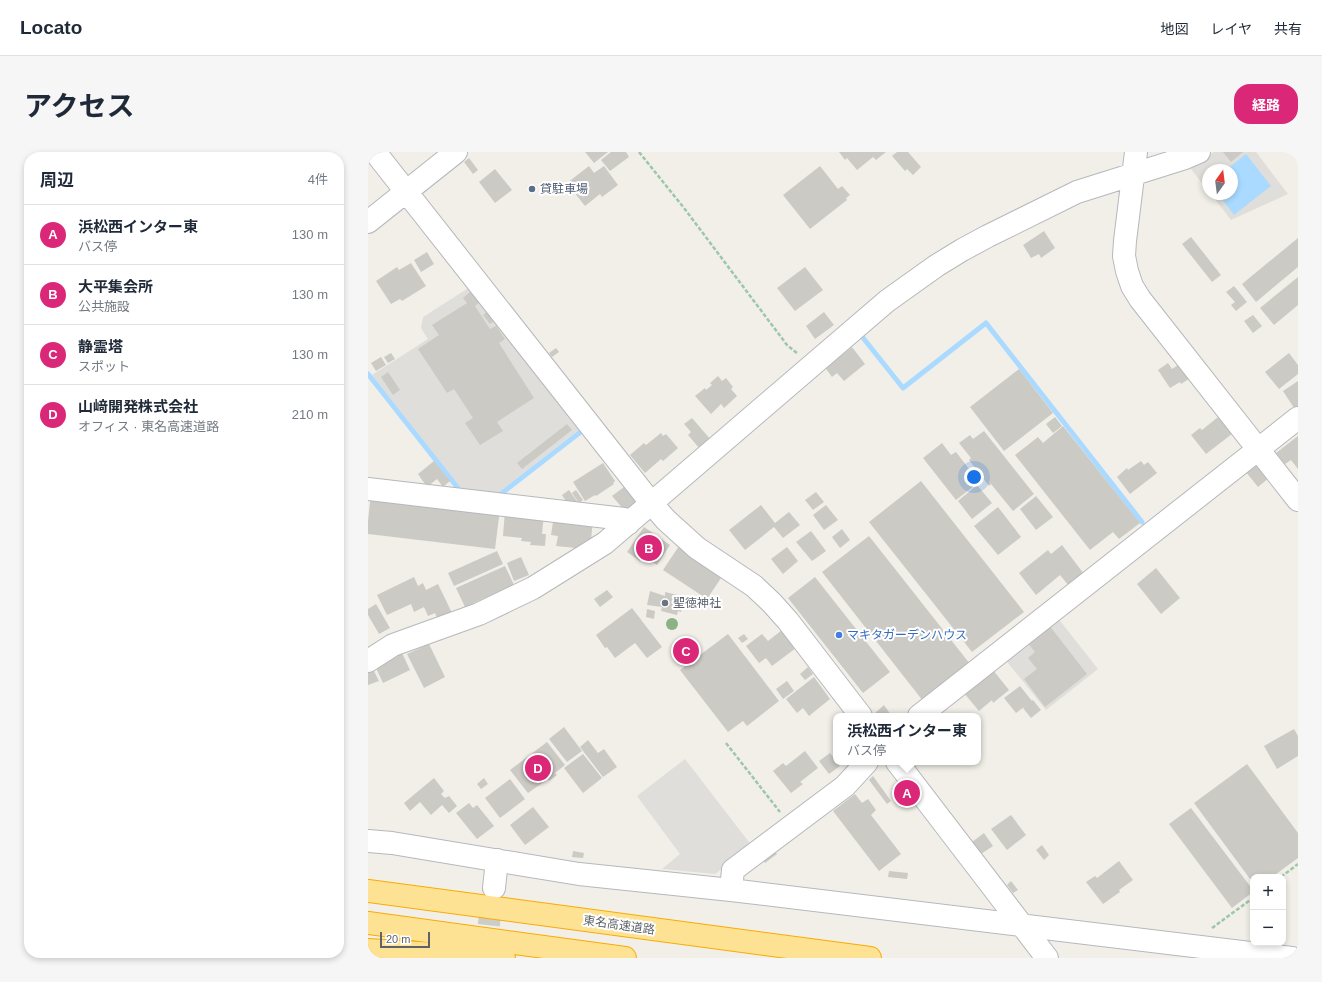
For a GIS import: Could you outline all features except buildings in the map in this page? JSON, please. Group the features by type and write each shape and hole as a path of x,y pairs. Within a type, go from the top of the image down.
{"highway":[{"name":"東名高速道路","path":"368,891 870,958"},
{"path":"368,923 625,958"},
{"path":"368,950 504,958"}],"street":[{"path":"375,152 652,504 666,520 692,543 754,586 772,603 788,621 859,713"},
{"path":"368,222 456,152"},
{"path":"1136,152 1124,256 1132,286 1140,299 1298,500"},
{"path":"368,661 393,645 479,614 533,588 604,543 652,504 887,301 962,250 1077,192 1133,175 1199,152"},
{"path":"923,713 1298,418"},
{"path":"368,489 624,519 628,524"},
{"path":"730,890 733,870 845,786 864,765"},
{"path":"899,765 1047,958"},
{"path":"368,841 392,843 579,874 1021,924 1292,958"},
{"path":"494,888 497,860"}],"path":[{"path":"639,152 684,208 787,345 803,358"},
{"path":"726,743 790,826"},
{"path":"1285,874 1298,864"},
{"path":"1206,932 1250,900"}],"shaded area":[{"path":"1214,152 1256,152 1288,194 1231,220 1216,200 1238,200 1238,164 1202,164 1202,183 1188,165"},
{"path":"470,287 581,428 497,494 462,490 372,375 428,339 421,328 423,317"},
{"path":"1057,617 1098,669 1046,710 1004,658"},
{"path":"685,759 752,846 715,874 662,869 680,854 637,796"}],"water":[{"path":"1246,154 1271,186 1234,215 1223,200 1238,200 1238,164 1234,164"}],"waterway":[{"path":"860,334 903,388 986,323 1142,522"},
{"path":"368,374 461,492 463,492"},
{"path":"497,497 583,430"}],"tunnel":[{"path":"485,958 493,890"}],"place":[{"name":"貸駐車場","path":"532,189"},
{"name":"大平集会所","path":"649,548"},
{"name":"聖徳神社","path":"665,603"},
{"name":"マキタガーデンハウス","path":"839,635"},
{"name":"静霊塔","path":"686,651"},
{"name":"山﨑開発株式会社","path":"538,768"},
{"name":"浜松西インター東","path":"907,793"}]}
